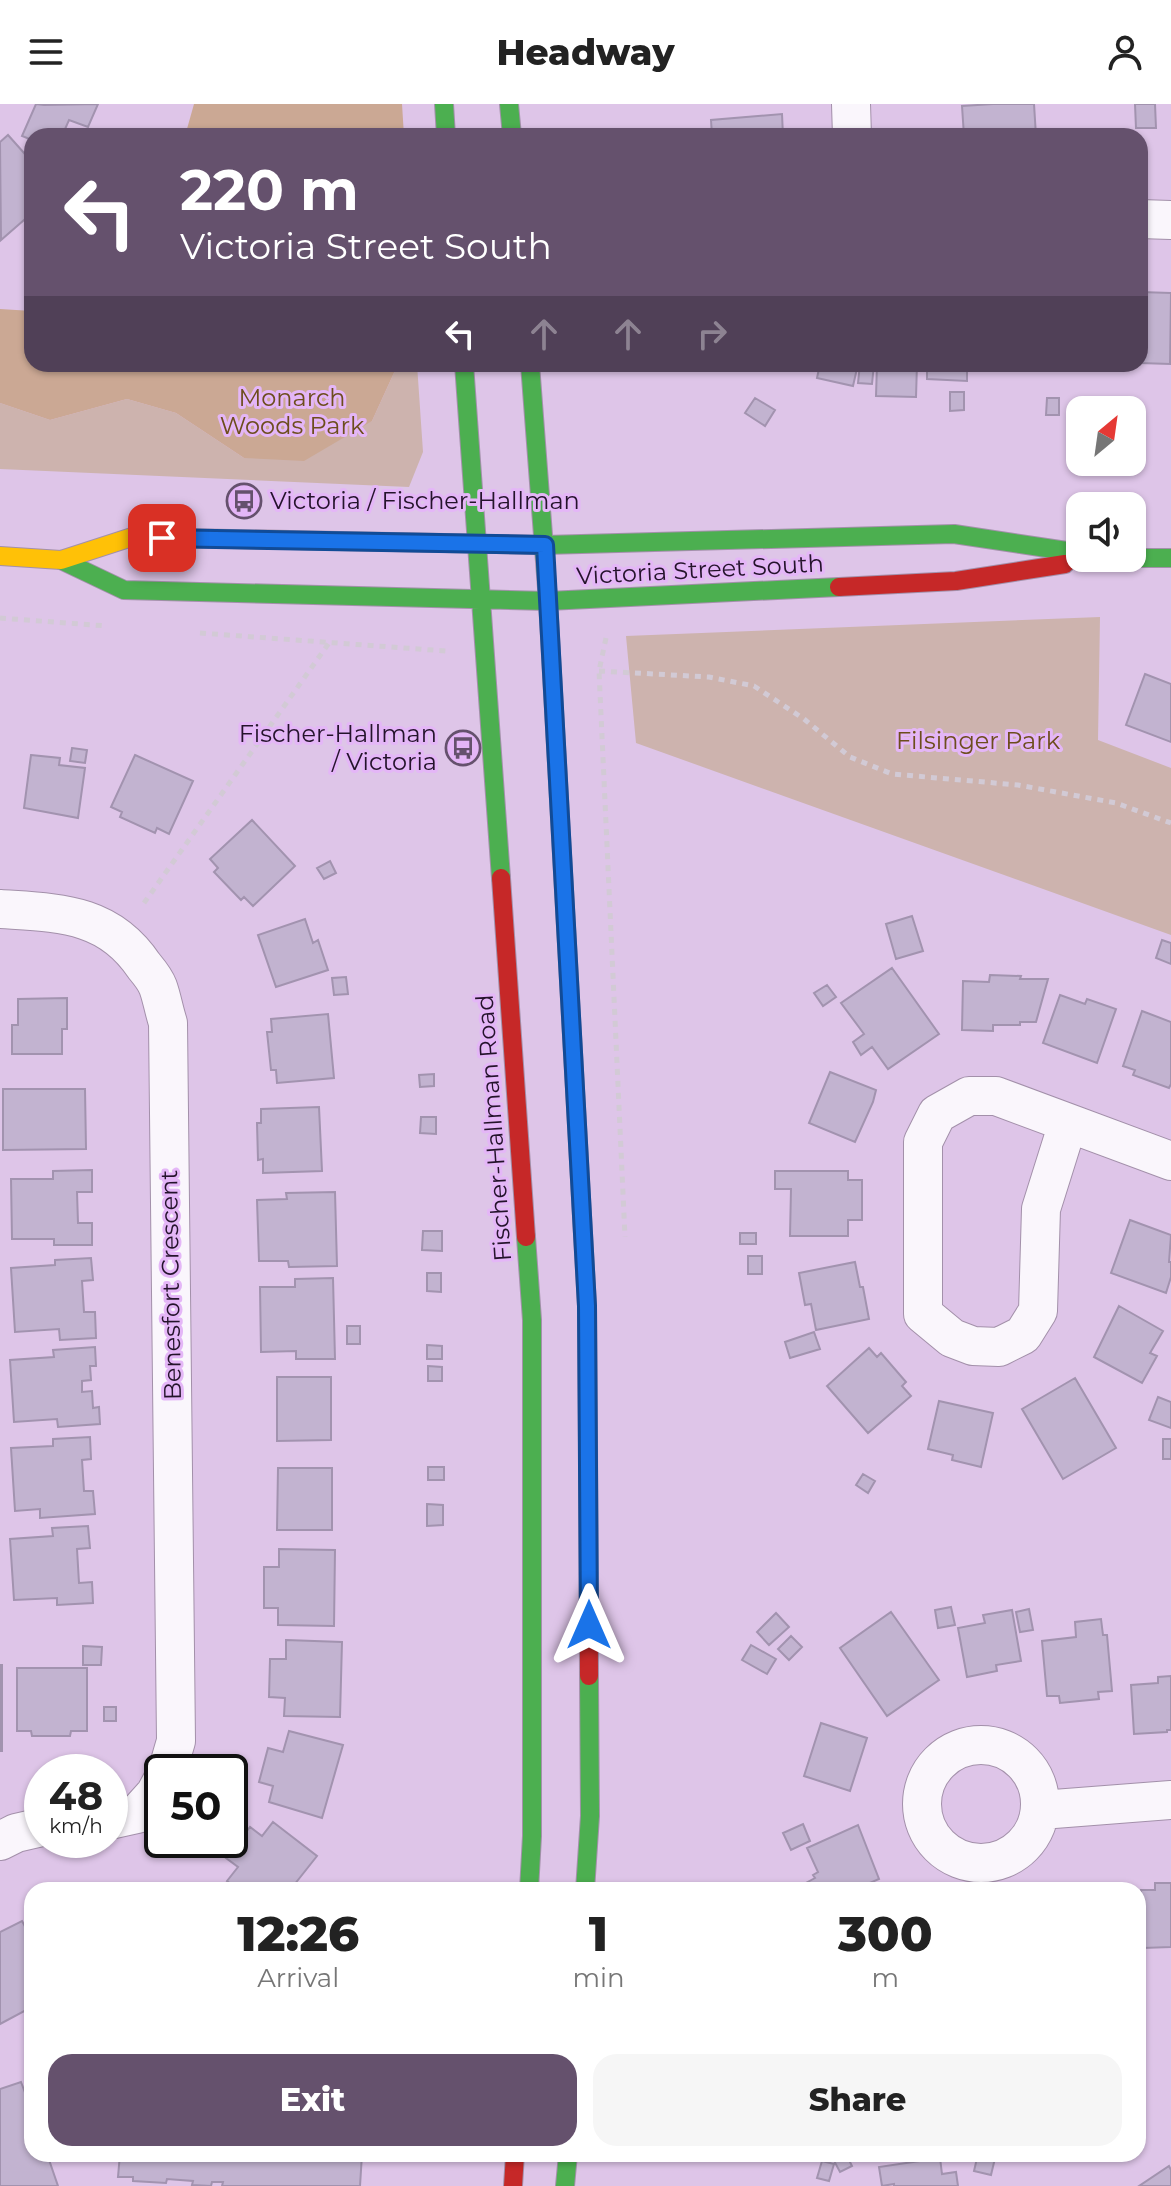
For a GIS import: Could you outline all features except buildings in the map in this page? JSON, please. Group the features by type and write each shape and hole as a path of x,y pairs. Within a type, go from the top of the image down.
{"main road":[{"path":"444,104 446,128"},
{"path":"509,104 511,128"},
{"name":"Fischer-Hallman Road","path":"465,372 532,1320 529,1882"},
{"path":"531,372 545,545 587,1306 590,1816 586,1882"},
{"name":"Victoria Street South","path":"0,556 61,560 132,537 545,545 954,534 1066,553"},
{"path":"1146,558 1171,558"},
{"name":"Victoria Street South","path":"61,560 124,590 548,601 956,581 1066,560"},
{"path":"513,2186 514,2162"},
{"path":"565,2186 567,2162"}],"street":[{"path":"851,104 852,128"},
{"path":"1148,219 1171,220"},
{"name":"Benesfort Crescent","path":"0,909 65,913 96,924 119,937 136,954 157,985 168,1023 176,1741 172,1754"},
{"path":"1068,1123 1041,1209 1038,1311 1023,1335 999,1347 973,1346 952,1338 923,1314 923,1142 937,1114 969,1096 996,1096 1171,1161"},
{"path":"1041,1810 1171,1800"},
{"path":"0,1841 24,1831"}],"path":[{"path":"0,618 110,626"},
{"path":"188,632 452,651"},
{"path":"606,638 599,671 709,677 754,686 804,719 850,757 892,774 1018,785 1116,803 1171,823"},
{"path":"144,903 330,642"},
{"path":"594,651 604,646"}],"green space":[{"path":"194,104 402,104 404,128 187,128"},
{"name":"Monarch Woods Park","path":"0,309 24,310 24,372 394,372 372,421 304,461 244,458 176,413 127,399 50,420 0,403"},
{"path":"394,372 418,372 423,452 409,487 0,469 0,403 50,420 127,399 176,413 244,458 372,421"},
{"name":"Filsinger Park","path":"1100,617 1098,740 1171,768 1171,935 636,743 626,636"}],"traffic: fast":[{"path":"444,104 446,128"},
{"path":"509,104 511,128"},
{"path":"465,372 501,878"},
{"path":"531,372 548,601 587,1306 588,1443"},
{"path":"339,541 545,545 954,534 1066,551"},
{"path":"1146,558 1171,558"},
{"path":"61,560 124,590 548,601 839,587"},
{"path":"526,1237 532,1320 529,1882"},
{"path":"586,1882 590,1816 589,1676"},
{"path":"565,2186 567,2162"}],"traffic: slow":[{"path":"0,556 61,560 132,537 339,541"}],"traffic: jam":[{"path":"839,587 956,581 1065,564"},
{"path":"501,878 526,1237"},
{"path":"588,1443 589,1676"},
{"path":"513,2186 514,2162"}],"place":[{"name":"Victoria / Fischer-Hallman","path":"244,501"},
{"name":"Fischer-Hallman / Victoria","path":"463,748"}],"route":[{"path":"162,538 545,545 587,1306 589,1625"}]}
